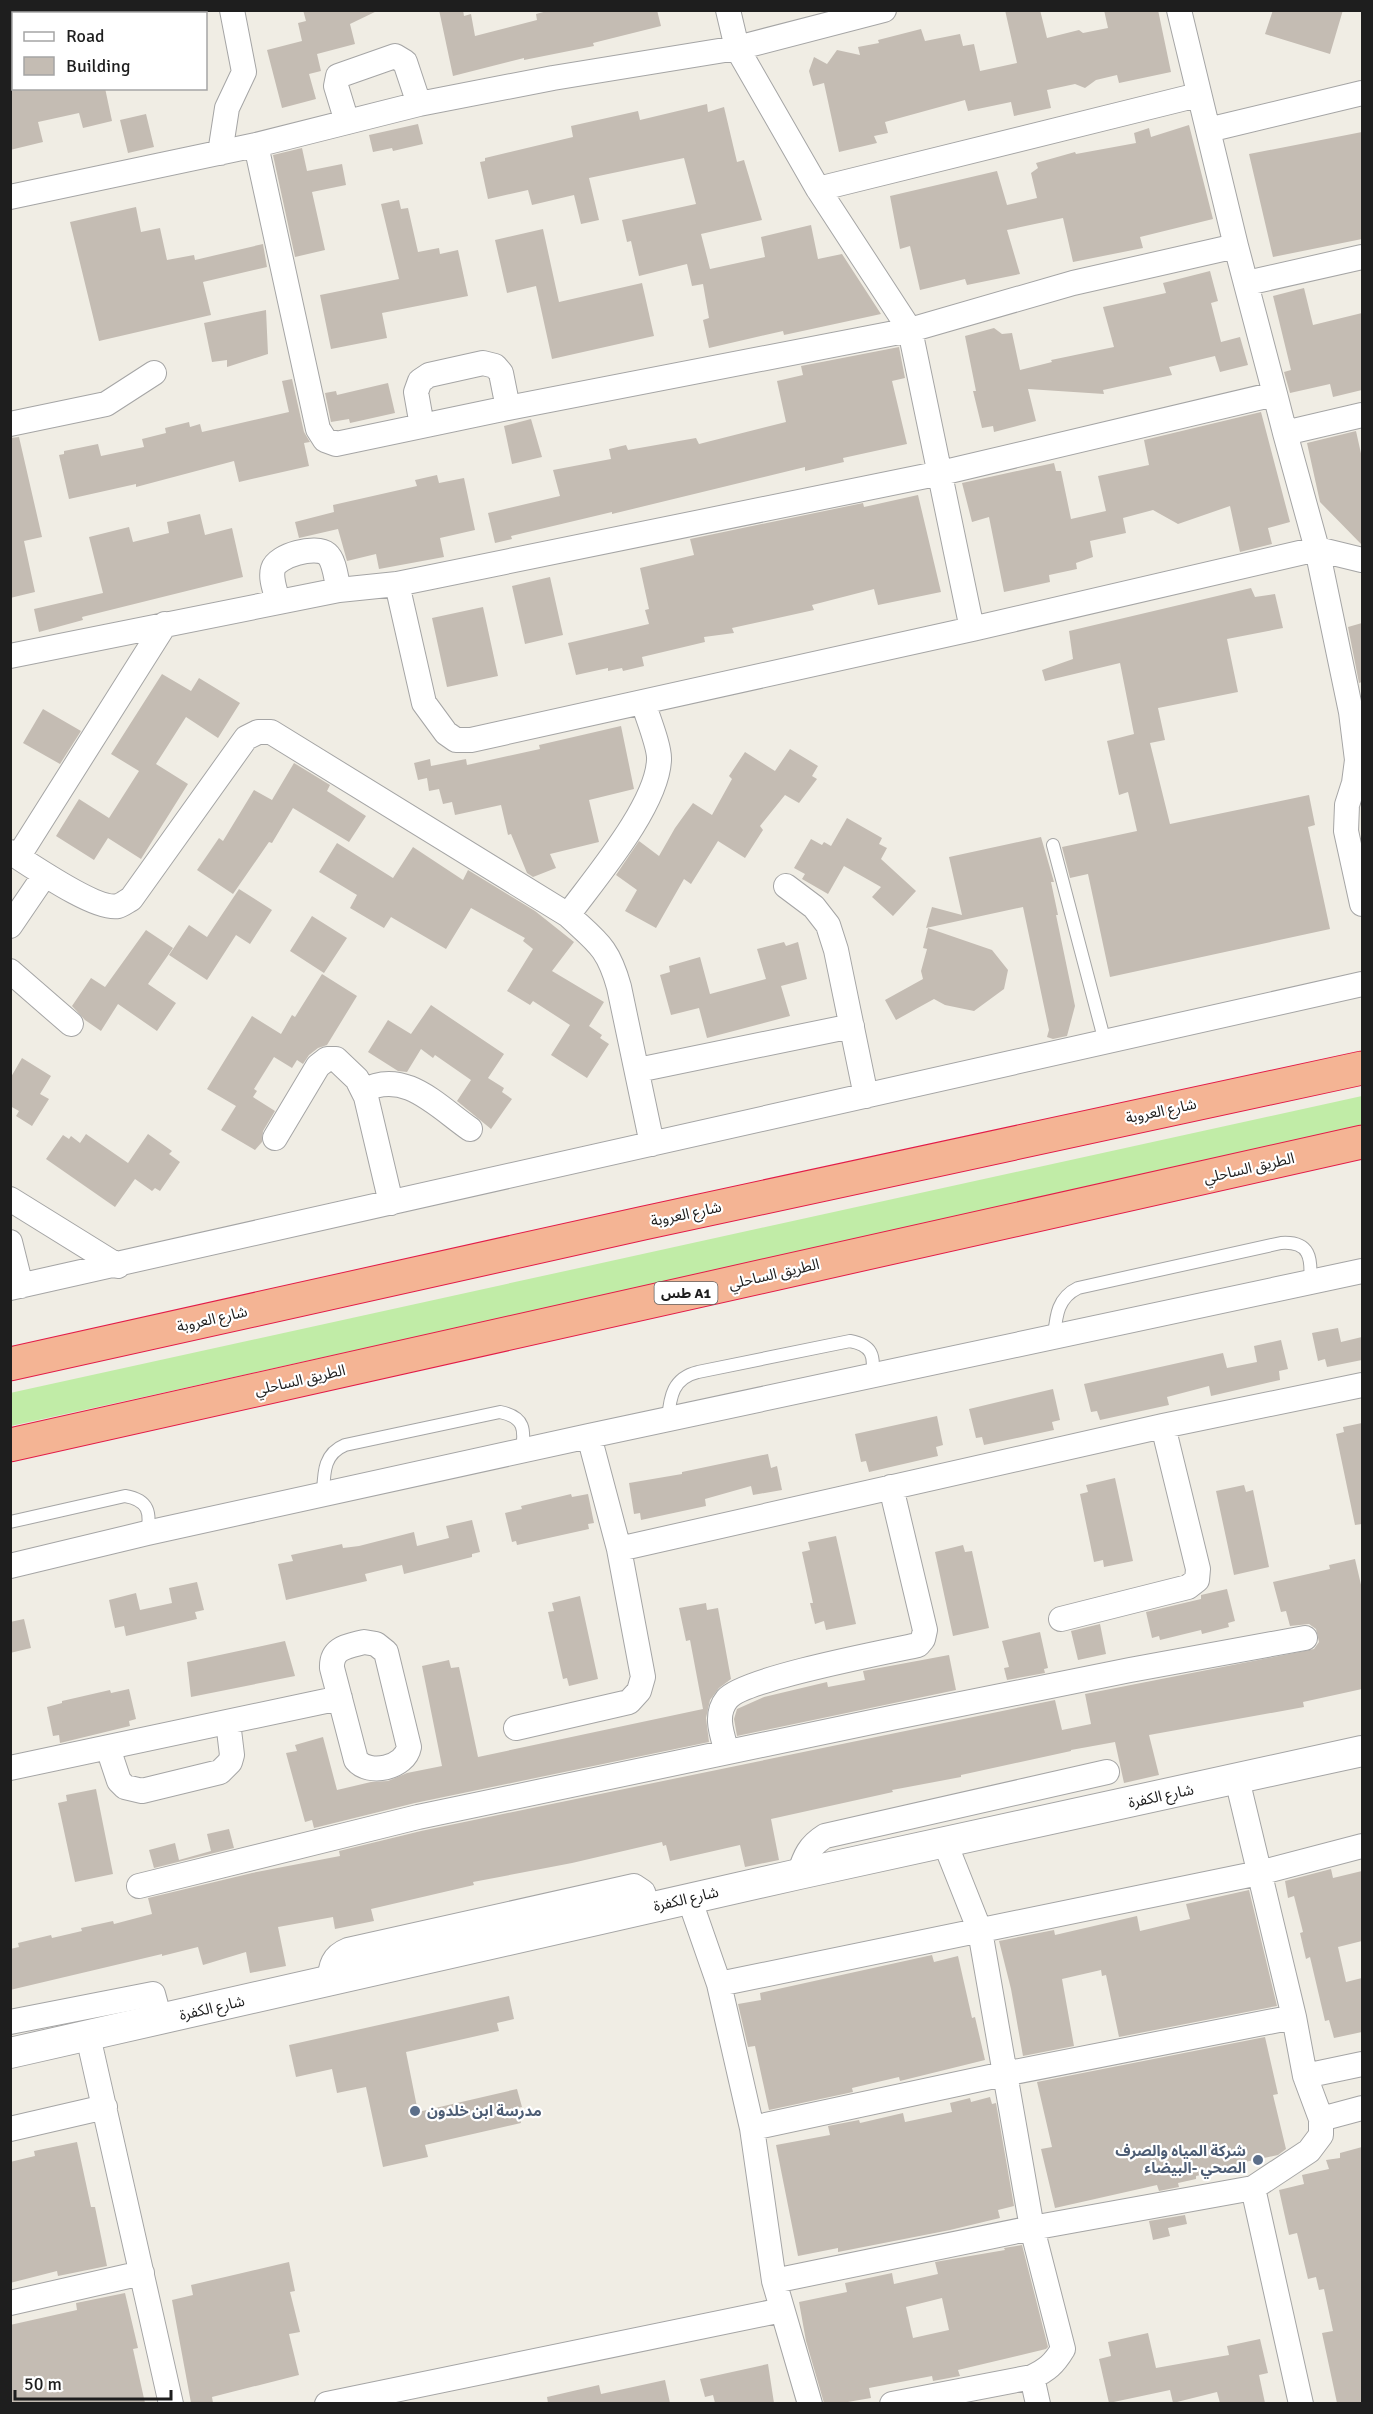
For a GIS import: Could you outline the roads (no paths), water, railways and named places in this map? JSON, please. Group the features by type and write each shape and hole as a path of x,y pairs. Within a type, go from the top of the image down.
{"highway":[{"name":"شارع العروبة","path":"10,1364 1362,1068"},
{"name":"الطريق الساحلي","path":"10,1445 1362,1142"}],"street":[{"path":"220,153 227,108 244,72 232,10"},
{"path":"728,10 737,48 818,189 910,330 972,629"},
{"path":"10,198 256,145 419,104 553,78 737,48 884,10"},
{"path":"1179,10 1236,246 1317,549 1358,732 1357,760 1354,783 1347,805 1346,831 1362,904"},
{"path":"347,122 336,86 338,76 395,56 405,62 419,104"},
{"path":"1208,130 1362,93"},
{"path":"818,189 1198,96"},
{"path":"256,145 318,429 325,440 336,444 508,408 910,330 1073,283 1236,246"},
{"path":"1246,282 1362,256"},
{"path":"422,426 416,392 420,381 429,375 483,363 495,366 501,373 508,408"},
{"path":"10,424 106,404 154,373"},
{"path":"10,656 339,590 398,584 941,473 1275,394"},
{"path":"1285,433 1362,415"},
{"path":"398,584 424,703 446,734 456,740 471,740 972,629 1317,549 1362,560"},
{"path":"278,602 272,574 275,565 283,557 305,552 319,550 327,554 331,559 339,590"},
{"path":"165,624 14,855 44,876 104,905 118,906 131,899 246,738 258,732 271,732 568,915 604,949 613,965 638,1070 652,1144"},
{"path":"568,915 636,820 654,785 659,759 644,702"},
{"path":"10,926 44,876"},
{"path":"786,886 814,907 828,925 836,950 866,1096"},
{"path":"10,970 71,1024"},
{"path":"10,1242 16,1287 118,1266 1362,984"},
{"path":"638,1070 852,1026"},
{"path":"275,1138 318,1066 327,1059 336,1059 357,1080 363,1091 372,1116 391,1203"},
{"path":"363,1091 384,1083 408,1086 470,1129"},
{"path":"10,1199 118,1266"},
{"path":"10,1566 147,1533 589,1436 1362,1270"},
{"path":"619,1549 1163,1426 1362,1385"},
{"path":"1061,1619 1188,1587 1197,1580 1198,1569 1163,1426"},
{"path":"516,1728 629,1702 639,1692 643,1677 642,1661 619,1549 589,1436"},
{"path":"727,1752 719,1725 720,1711 727,1698 738,1690 797,1672 918,1645 923,1640 925,1630 891,1487"},
{"path":"139,1886 418,1817 1130,1670 1305,1638"},
{"path":"364,1642 381,1647 389,1658 409,1747 405,1758 400,1762 371,1769 360,1764 354,1755 340,1698 332,1668 336,1652 345,1646 364,1642"},
{"path":"10,1768 340,1698"},
{"path":"108,1748 119,1781 141,1791 220,1772 230,1762 232,1755 228,1722"},
{"name":"شارع الكفرة","path":"10,2053 689,1898 1362,1751"},
{"path":"799,1874 807,1852 815,1842 825,1836 1107,1772"},
{"path":"774,2281 1032,2228 1253,2188 1309,2151 1321,2135 1321,2119 1305,2076 1294,2017 1237,1779"},
{"path":"892,2403 1032,2378 1055,2363 1063,2349 1032,2228 980,1931 945,1843"},
{"path":"719,1984 1259,1873 1362,1846"},
{"path":"689,1898 719,1984 752,2128 774,2281 810,2403"},
{"path":"10,2022 153,1994 160,2020"},
{"path":"752,2128 1004,2074 1294,2017"},
{"path":"88,2037 171,2403"},
{"path":"1305,2076 1362,2064"},
{"path":"10,2129 105,2107"},
{"path":"1321,2119 1362,2108"},
{"path":"1253,2188 1301,2403"},
{"path":"10,2303 142,2273"},
{"path":"327,2403 782,2310"},
{"path":"1032,2378 1038,2403"}],"lane":[{"path":"1053,845 1105,1042"},
{"path":"1054,1337 1061,1302 1065,1296 1078,1288 1281,1243 1299,1246 1309,1255 1312,1261 1310,1282"},
{"path":"668,1419 674,1387 684,1376 698,1372 850,1341 862,1345 871,1353 874,1360 872,1376"},
{"path":"323,1495 324,1473 328,1458 345,1445 500,1412 512,1416 522,1425 525,1431 522,1451"},
{"path":"10,1522 125,1497 138,1500 147,1509 150,1515 147,1533"}],"place":[{"name":"مدرسة ابن خلدون","path":"415,2111"},
{"name":"شركة المياه والصرف الصحي -البيضاء","path":"1258,2160"}]}
